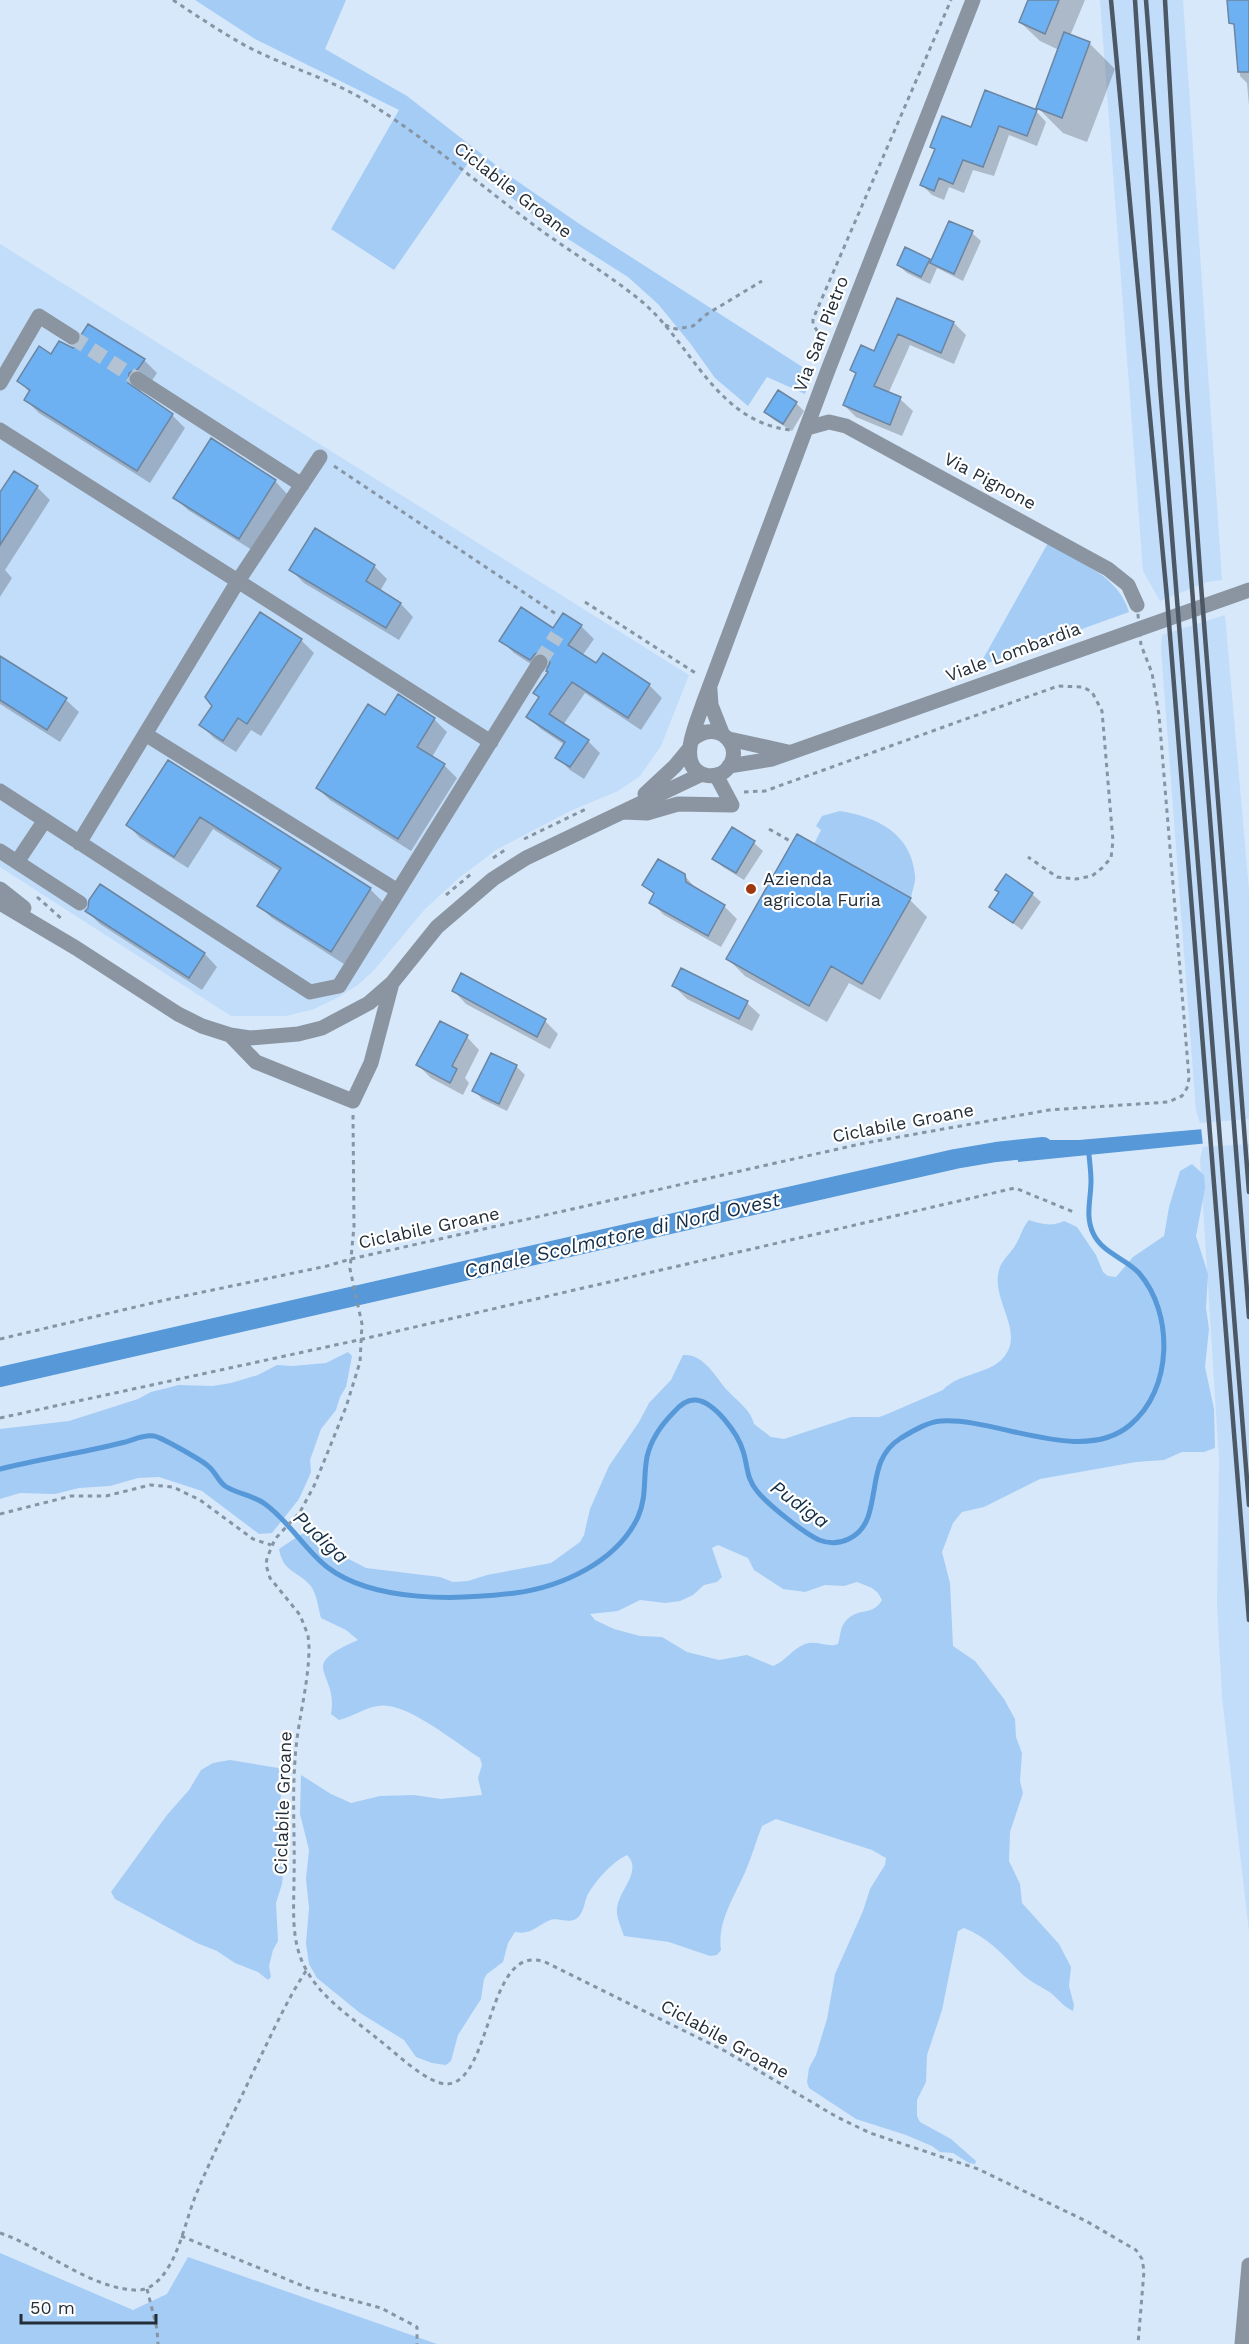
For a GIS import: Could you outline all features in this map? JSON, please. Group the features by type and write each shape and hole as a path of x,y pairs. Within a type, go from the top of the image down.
{"street":[{"name":"Via San Pietro","path":"691,745 704,679 807,428 973,0"},
{"path":"0,383 39,316 72,338"},
{"path":"137,379 302,485"},
{"name":"Via Pignone","path":"807,428 829,422 846,426 867,437 1108,569 1128,585 1137,605"},
{"path":"0,430 491,742"},
{"path":"79,843 238,581 320,457"},
{"name":"Viale Lombardia","path":"729,766 772,759 1249,590"},
{"path":"0,791 310,992 339,986 540,662"},
{"name":"Via San Pietro","path":"704,679 711,705 725,736"},
{"path":"626,809 675,766 691,745 707,731 791,752"},
{"path":"145,734 398,891"},
{"path":"0,903 76,948 178,1014 202,1026 230,1035 250,1038 298,1034 322,1028 369,1003 392,983 437,927 493,879 526,858 626,809 709,775 724,772 734,756 733,748 725,736"},
{"path":"626,809 646,813 678,804 732,805 709,775 691,764 691,745"},
{"path":"17,862 45,820"},
{"path":"0,851 80,903"},
{"path":"0,889 76,948"},
{"path":"230,1035 256,1062 353,1101 371,1063 392,983"},
{"path":"1242,2344 1249,2265"}],"path":[{"name":"Ciclabile Groane","path":"173,0 246,45 351,93 412,131 450,158 521,216 641,302 663,324 701,373 731,404 772,428 792,430 807,428"},
{"path":"833,356 813,324 813,320 951,0"},
{"path":"663,324 676,329 693,326 707,314 762,281"},
{"path":"320,457 556,614"},
{"path":"585,602 704,679"},
{"name":"Ciclabile Groane","path":"1137,605 1141,645 1152,673 1159,715 1189,1078 1182,1096 1168,1102 1049,1110 860,1144 429,1243 351,1258 350,1269 362,1324 360,1362 346,1407 314,1486 294,1521 271,1545 267,1558 268,1572 274,1584 300,1615 308,1635 309,1647 295,1759 294,1924 299,1953 306,1971 323,1993 412,2066 435,2081 449,2084 461,2078 471,2064 513,1969 522,1961 545,1962 725,2051 837,2117 870,2133 924,2149 978,2169 1086,2221 1136,2250 1142,2259 1144,2271 1138,2344"},
{"path":"709,775 734,793 765,791 1058,686 1083,687 1092,692 1102,711 1113,841 1111,858 1092,876 1076,879 1057,877 1028,857"},
{"path":"769,829 792,842"},
{"path":"0,1340 165,1300 327,1266 351,1258 354,1226 353,1101"},
{"path":"0,1418 363,1339 1015,1188 1076,1213"},
{"path":"0,1514 71,1497 106,1496 150,1485 173,1487 200,1500 253,1539 271,1545"},
{"path":"0,2234 101,2282 135,2290 147,2289 157,2283 172,2261 195,2198 217,2148 274,2029 306,1971"},
{"path":"181,2236 308,2288 381,2308 417,2327 417,2344"},
{"path":"147,2289 157,2329 158,2344"}],"shaded area":[{"path":"195,0 346,0 325,49 407,96 514,179 581,225 804,368 809,381 805,394 767,377 748,406 715,378 658,304 628,277 546,225 468,163 394,270 331,229 399,110 255,39"},
{"path":"1100,0 1183,0 1222,580 1207,582 1160,601 1143,571"},
{"path":"0,244 689,675 661,746 640,776 618,791 570,811 496,850 459,878 425,909 375,969 358,985 314,1009 286,1016 231,1016 0,867"},
{"path":"1048,543 1107,579 1124,599 1129,612 979,666"},
{"path":"1225,615 1249,891 1249,1119 1200,1123 1196,1111 1161,649 1162,635"},
{"path":"840,811 879,823 899,838 907,848 915,875 911,898 814,844 821,830 816,826 822,816"},
{"path":"1249,1125 1249,1139 1018,1162 1016,1140 1079,1140"},
{"path":"1249,1144 1249,1932 1222,1697 1217,1603 1219,1460 1200,1159 1203,1147"},
{"path":"1192,1164 1204,1175 1205,1188 1196,1236 1208,1274 1206,1308 1209,1329 1205,1367 1214,1409 1215,1448 1204,1452 1182,1452 1164,1460 1136,1462 1040,1479 984,1507 962,1512 953,1523 942,1552 950,1583 953,1646 975,1661 1004,1699 1015,1719 1016,1737 1022,1753 1020,1781 1023,1793 1010,1832 1009,1861 1020,1884 1022,1903 1059,1944 1071,1967 1069,1986 1074,2005 1073,2011 1051,1993 1026,1978 996,1948 981,1937 964,1928 958,1931 942,2010 927,2055 926,2082 917,2100 917,2116 920,2122 951,2139 976,2161 975,2164 953,2153 940,2152 906,2135 856,2119 809,2088 807,2082 809,2068 816,2055 827,2019 835,1974 863,1911 870,1889 885,1865 886,1858 872,1850 776,1819 762,1826 724,1919 720,1939 721,1950 717,1955 710,1956 669,1942 624,1936 617,1908 631,1874 631,1861 627,1855 610,1867 596,1883 588,1894 581,1914 576,1919 551,1920 529,1931 515,1932 508,1943 503,1962 484,1979 481,1999 458,2035 451,2061 446,2065 416,2057 404,2040 360,2013 317,1978 309,1964 306,1943 309,1908 306,1879 309,1850 300,1814 301,1775 331,1794 351,1803 380,1796 414,1795 441,1799 482,1795 478,1778 482,1765 480,1758 430,1724 402,1710 389,1706 378,1706 339,1720 331,1714 332,1699 323,1664 339,1649 358,1640 346,1630 321,1618 312,1588 287,1567 279,1549 313,1529 343,1556 366,1568 440,1577 453,1582 468,1581 487,1575 551,1563 580,1542 590,1509 609,1466 649,1403 671,1380 683,1355 690,1355 703,1362 747,1410 754,1424 771,1437 784,1439 851,1417 885,1415 991,1367 1004,1357 1010,1347 1011,1336 999,1290 1000,1267 1029,1220 1042,1224 1064,1221 1077,1227 1096,1255 1103,1272 1108,1276 1116,1277 1133,1257 1164,1236 1169,1207 1180,1171","holes":["718,1545 748,1558 754,1570 783,1589 805,1592 825,1585 844,1586 857,1582 872,1588 882,1600 873,1609 858,1613 848,1619 842,1627 838,1644 805,1644 773,1666 747,1655 719,1660 687,1652 662,1637 640,1636 614,1629 595,1620 590,1614 618,1611 640,1600 665,1603 680,1601 693,1595 704,1585 717,1582 722,1577 712,1548"]},
{"path":"348,1352 352,1356 346,1387 336,1410 321,1429 310,1460 311,1472 299,1499 272,1533 259,1534 202,1491 159,1477 138,1478 110,1486 79,1488 55,1494 20,1493 0,1499 0,1429 69,1421 138,1399 151,1392 179,1385 213,1386 231,1383 258,1375 277,1365 326,1363"},
{"path":"230,1760 284,1769 285,1778 279,1805 285,1837 285,1851 282,1884 276,1903 278,1941 273,1950 269,1966 271,1977 268,1980 258,1972 235,1963 217,1951 197,1943 115,1899 111,1892 167,1815 189,1790 201,1770 213,1763"},
{"path":"0,2253 133,2310 167,2294 188,2257 437,2344 0,2344"}],"pier":[{"path":"1249,1122 1249,1142 1203,1146 1201,1127"}],"building":[{"path":"1028,0 1059,0 1045,34 1019,22"},
{"path":"1227,0 1249,0 1249,72 1238,72 1234,24 1229,23"},
{"path":"1064,32 1090,42 1062,118 1036,108"},
{"path":"985,90 1037,110 1027,136 999,126 983,167 963,160 953,184 939,178 934,191 920,185 935,149 930,147 942,116 971,127"},
{"path":"949,221 973,231 954,274 930,263"},
{"path":"905,247 930,259 921,277 897,265"},
{"path":"897,298 954,322 941,353 898,334 874,386 901,397 890,425 843,405 856,373 850,370 861,345 874,351"},
{"path":"88,324 145,359 138,369 129,373 128,383 173,414 137,471 24,400 30,390 17,381 39,346 51,354 59,341 73,348 80,342 81,335"},
{"path":"778,390 797,402 783,424 764,412"},
{"path":"211,438 276,480 239,539 173,498"},
{"path":"14,471 38,486 0,545 0,492"},
{"path":"315,528 375,565 366,581 401,603 386,628 289,570"},
{"path":"521,607 553,628 563,613 582,625 568,645 596,663 603,653 650,684 628,718 572,682 549,714 589,740 570,767 555,758 565,742 526,717 539,697 533,693 548,672 546,671 550,663 548,657 540,652 530,660 499,641"},
{"path":"260,612 302,639 247,724 238,718 223,741 199,725 212,706 205,697"},
{"path":"0,656 67,698 47,730 0,700"},
{"path":"398,694 435,718 417,747 445,764 398,839 316,788 368,704 385,715"},
{"path":"168,760 371,888 331,952 257,906 281,868 200,817 174,857 126,825"},
{"path":"732,827 755,841 736,873 712,859"},
{"path":"797,834 911,898 862,984 831,966 809,1006 726,959"},
{"path":"658,859 685,874 686,882 725,905 708,936 649,903 654,893 642,885"},
{"path":"1006,874 1033,893 1013,923 989,907 999,892 995,890"},
{"path":"100,884 205,953 189,978 85,911 89,900"},
{"path":"681,968 748,1001 739,1019 672,986"},
{"path":"461,973 546,1019 537,1037 452,991"},
{"path":"440,1021 468,1035 452,1066 457,1069 450,1083 416,1065"},
{"path":"491,1053 517,1065 499,1104 472,1091"}],"waterway":[{"name":"Canale Scolmatore di Nord Ovest","path":"0,1377 955,1159 1043,1147"},
{"name":"Pudiga","path":"0,1469 154,1436 205,1463 225,1486 265,1504 282,1518 319,1560 346,1579 392,1593 418,1596 469,1597 515,1593 533,1590 569,1578 586,1570 616,1547 629,1533 641,1510 647,1457 654,1438 678,1407 696,1400 711,1406 731,1428 743,1451 753,1486 762,1497 786,1518 819,1540 842,1542 855,1535 865,1524 877,1474 885,1454 901,1438 925,1425 941,1421 963,1422 1063,1441 1088,1441 1110,1436 1130,1425 1144,1410 1161,1372 1164,1351 1163,1329 1150,1290 1139,1273 1102,1246 1093,1233 1089,1214 1091,1181 1089,1155"}],"tunnel":[{"path":"72,337 137,379"},
{"path":"540,662 557,635"}],"railway":[{"path":"1111,0 1167,598 1249,1620"},
{"path":"1135,0 1160,386 1249,1505"},
{"path":"1146,0 1249,1317"},
{"path":"1165,0 1187,390 1249,1192"}],"place":[{"name":"Azienda agricola Furia","path":"751,889"}]}
